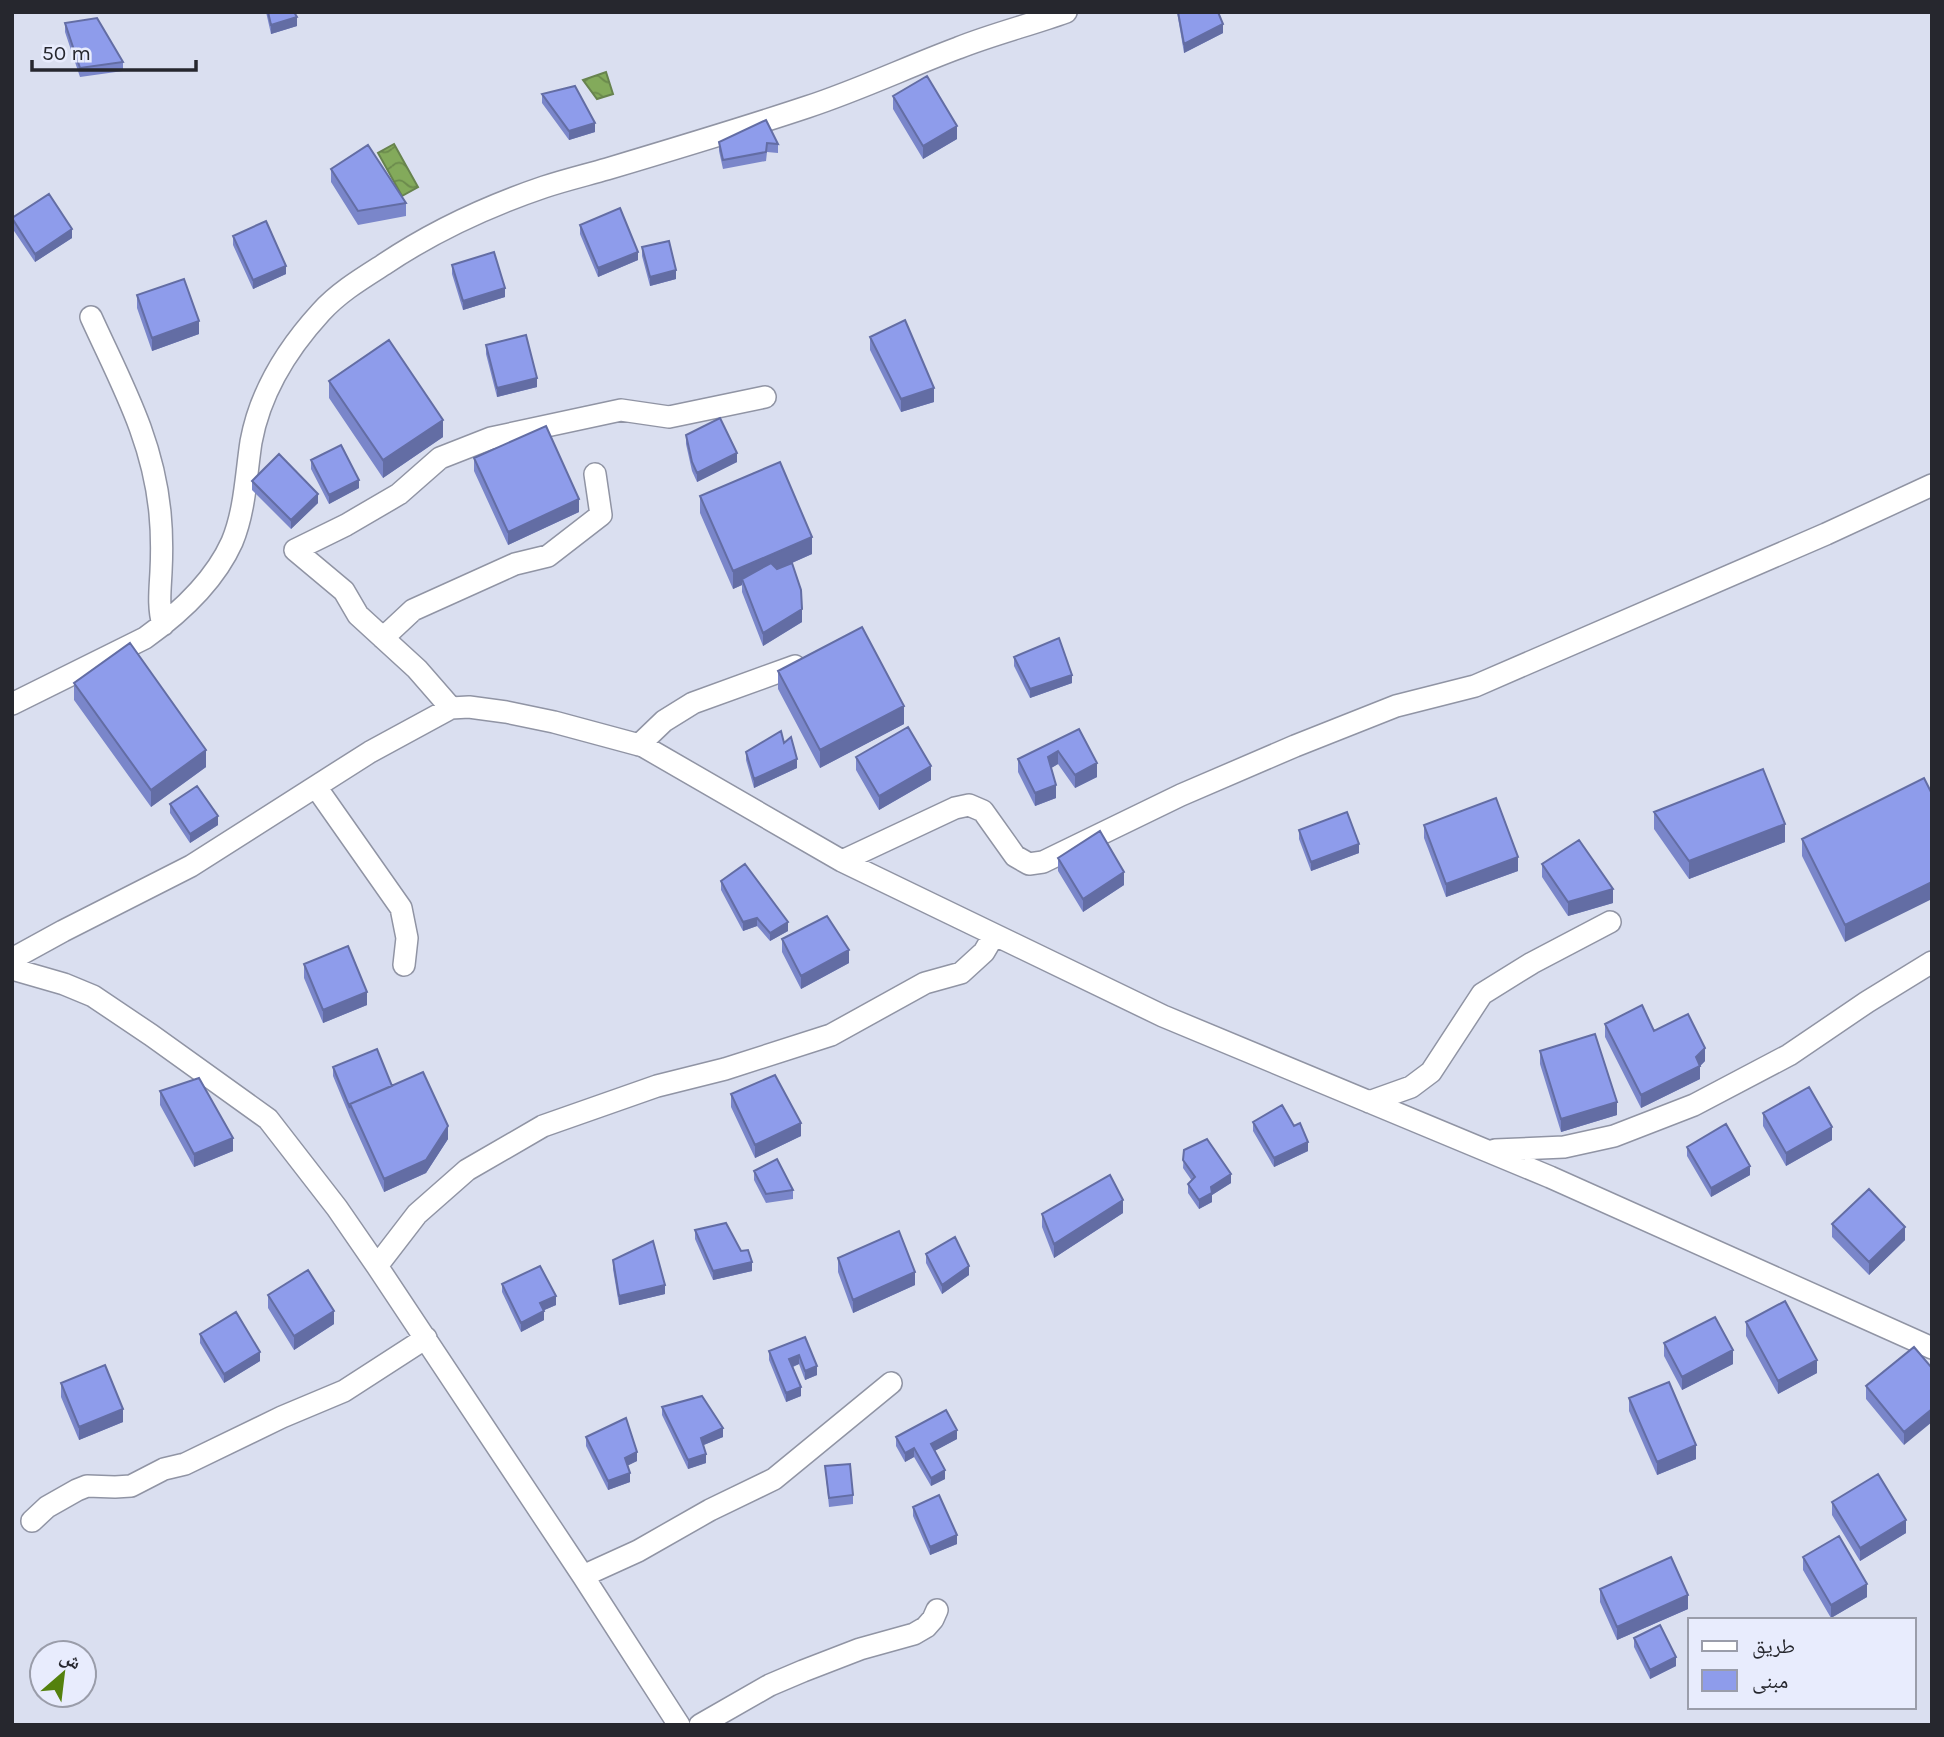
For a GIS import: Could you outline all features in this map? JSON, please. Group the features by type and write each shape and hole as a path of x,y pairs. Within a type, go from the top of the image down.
{"street":[{"path":"12,704 127,648 163,625 207,582 233,539 241,512 252,438 263,402 277,371 295,342 323,309 358,281 405,250 455,224 544,187 817,103 957,48 1066,12"},
{"path":"91,317 128,394 150,453 161,514 159,602 163,625"},
{"path":"451,708 417,669 358,615 344,591 295,550 346,525 398,494 440,458 491,438 621,410 669,417 765,397"},
{"path":"383,638 413,610 514,564 548,556 600,515 595,474"},
{"path":"842,861 955,807 969,805 983,811 1015,856 1029,864 1043,862 1181,796 1295,746 1396,706 1475,686 1826,534 1932,485"},
{"path":"639,745 664,721 693,703 795,666"},
{"path":"12,960 191,866 370,752 451,708 469,707 506,712 639,745 842,861 1163,1016 1587,1193 1932,1348"},
{"path":"316,787 401,908 407,938 404,965"},
{"path":"1369,1102 1411,1087 1431,1072 1482,994 1532,963 1610,922"},
{"path":"377,1266 417,1214 467,1170 543,1126 657,1086 725,1069 831,1035 925,983 961,973 984,952 994,934"},
{"path":"1486,1150 1564,1147 1601,1139 1694,1105 1789,1055 1932,962"},
{"path":"12,970 64,984 93,996 268,1119 337,1208 426,1338 679,1725"},
{"path":"32,1521 47,1507 77,1490 87,1486 131,1486 164,1469 185,1464 282,1417 345,1391 426,1338"},
{"path":"583,1576 638,1551 710,1510 774,1479 891,1383"},
{"path":"700,1725 769,1685 860,1649 914,1634 926,1627 937,1610"}],"water":[{"path":"606,72 613,94 597,99 583,80"},
{"path":"394,144 418,187 402,196 378,153"}],"building":[{"path":"268,12 294,12 297,17 271,25"},
{"path":"1178,12 1218,12 1223,24 1184,44"},
{"path":"97,18 123,62 80,68 65,23"},
{"path":"927,76 957,126 923,146 893,96"},
{"path":"575,86 595,123 569,131 542,94"},
{"path":"766,120 778,144 767,143 766,152 723,160 719,142"},
{"path":"368,145 406,203 358,211 331,169"},
{"path":"49,194 72,229 35,254 12,218"},
{"path":"620,208 638,252 598,268 580,225"},
{"path":"266,221 286,266 253,280 233,236"},
{"path":"669,241 676,270 650,277 642,247"},
{"path":"494,252 505,288 463,301 452,265"},
{"path":"184,279 199,321 152,338 137,295"},
{"path":"905,320 934,388 901,399 870,337"},
{"path":"526,335 537,378 497,388 486,345"},
{"path":"389,340 443,420 383,460 329,381"},
{"path":"720,418 737,453 697,473 686,435"},
{"path":"546,426 579,499 508,532 474,458"},
{"path":"341,445 359,480 329,495 311,460"},
{"path":"279,454 318,494 291,520 252,481"},
{"path":"780,462 812,537 733,571 700,496"},
{"path":"771,563 777,569 792,563 801,590 802,609 763,633 742,579"},
{"path":"862,627 904,706 820,750 778,671"},
{"path":"1059,638 1072,675 1030,689 1014,657"},
{"path":"130,643 206,750 151,790 74,683"},
{"path":"908,727 931,766 879,796 856,757"},
{"path":"1079,729 1097,763 1075,775 1058,751 1048,757 1056,785 1035,793 1018,759"},
{"path":"781,731 784,743 791,737 797,759 754,779 746,752"},
{"path":"1763,769 1785,824 1689,861 1654,812"},
{"path":"1924,778 1932,794 1932,882 1845,925 1802,839"},
{"path":"197,786 218,816 190,834 170,804"},
{"path":"1496,798 1518,857 1446,884 1424,825"},
{"path":"1347,812 1359,844 1311,862 1299,830"},
{"path":"1100,831 1124,872 1083,899 1058,858"},
{"path":"1579,840 1613,889 1568,902 1542,864"},
{"path":"745,864 788,922 770,933 757,918 743,922 721,881"},
{"path":"827,916 849,950 801,976 782,939"},
{"path":"348,946 367,992 323,1010 304,964"},
{"path":"1642,1005 1654,1031 1688,1014 1705,1048 1696,1057 1700,1066 1641,1095 1605,1024"},
{"path":"1595,1034 1617,1102 1561,1119 1540,1051"},
{"path":"377,1049 392,1086 350,1104 350,1108 333,1067"},
{"path":"423,1072 448,1126 426,1160 384,1179 350,1104"},
{"path":"775,1075 801,1123 755,1145 731,1094"},
{"path":"199,1078 233,1138 194,1154 160,1091"},
{"path":"1809,1087 1832,1127 1786,1153 1763,1113"},
{"path":"1282,1105 1294,1126 1300,1123 1308,1142 1274,1158 1253,1122"},
{"path":"1726,1124 1750,1166 1711,1188 1687,1147"},
{"path":"1207,1139 1231,1174 1211,1187 1212,1193 1199,1200 1188,1184 1195,1177 1183,1160 1184,1150"},
{"path":"777,1159 793,1190 766,1194 754,1171"},
{"path":"1110,1175 1123,1200 1054,1244 1042,1214"},
{"path":"1869,1189 1905,1227 1869,1262 1832,1224"},
{"path":"726,1223 741,1251 748,1250 752,1262 713,1271 695,1230"},
{"path":"899,1231 915,1272 853,1300 838,1258"},
{"path":"955,1237 969,1266 942,1285 926,1254"},
{"path":"653,1241 665,1285 619,1296 613,1260"},
{"path":"540,1266 556,1296 540,1303 544,1311 521,1323 502,1284"},
{"path":"308,1270 334,1311 294,1336 268,1295"},
{"path":"1785,1301 1817,1360 1778,1381 1746,1322"},
{"path":"236,1312 260,1352 224,1374 200,1334"},
{"path":"1715,1317 1733,1350 1682,1377 1664,1343"},
{"path":"805,1337 817,1366 805,1371 799,1355 789,1359 801,1387 786,1393 769,1351"},
{"path":"1914,1347 1932,1368 1932,1409 1904,1432 1866,1386"},
{"path":"105,1365 123,1409 79,1427 61,1383"},
{"path":"1669,1382 1696,1445 1657,1462 1629,1398"},
{"path":"702,1396 723,1428 701,1438 706,1454 688,1460 662,1407"},
{"path":"946,1410 957,1430 931,1444 945,1470 931,1478 914,1448 905,1453 896,1437"},
{"path":"626,1418 637,1452 625,1458 630,1473 608,1481 586,1437"},
{"path":"850,1464 853,1495 829,1498 825,1466"},
{"path":"1878,1474 1906,1520 1860,1548 1832,1502"},
{"path":"939,1495 957,1535 930,1547 913,1507"},
{"path":"1839,1536 1867,1584 1831,1605 1803,1557"},
{"path":"1671,1557 1688,1595 1617,1627 1600,1589"},
{"path":"1660,1625 1676,1657 1650,1670 1634,1638"}]}
